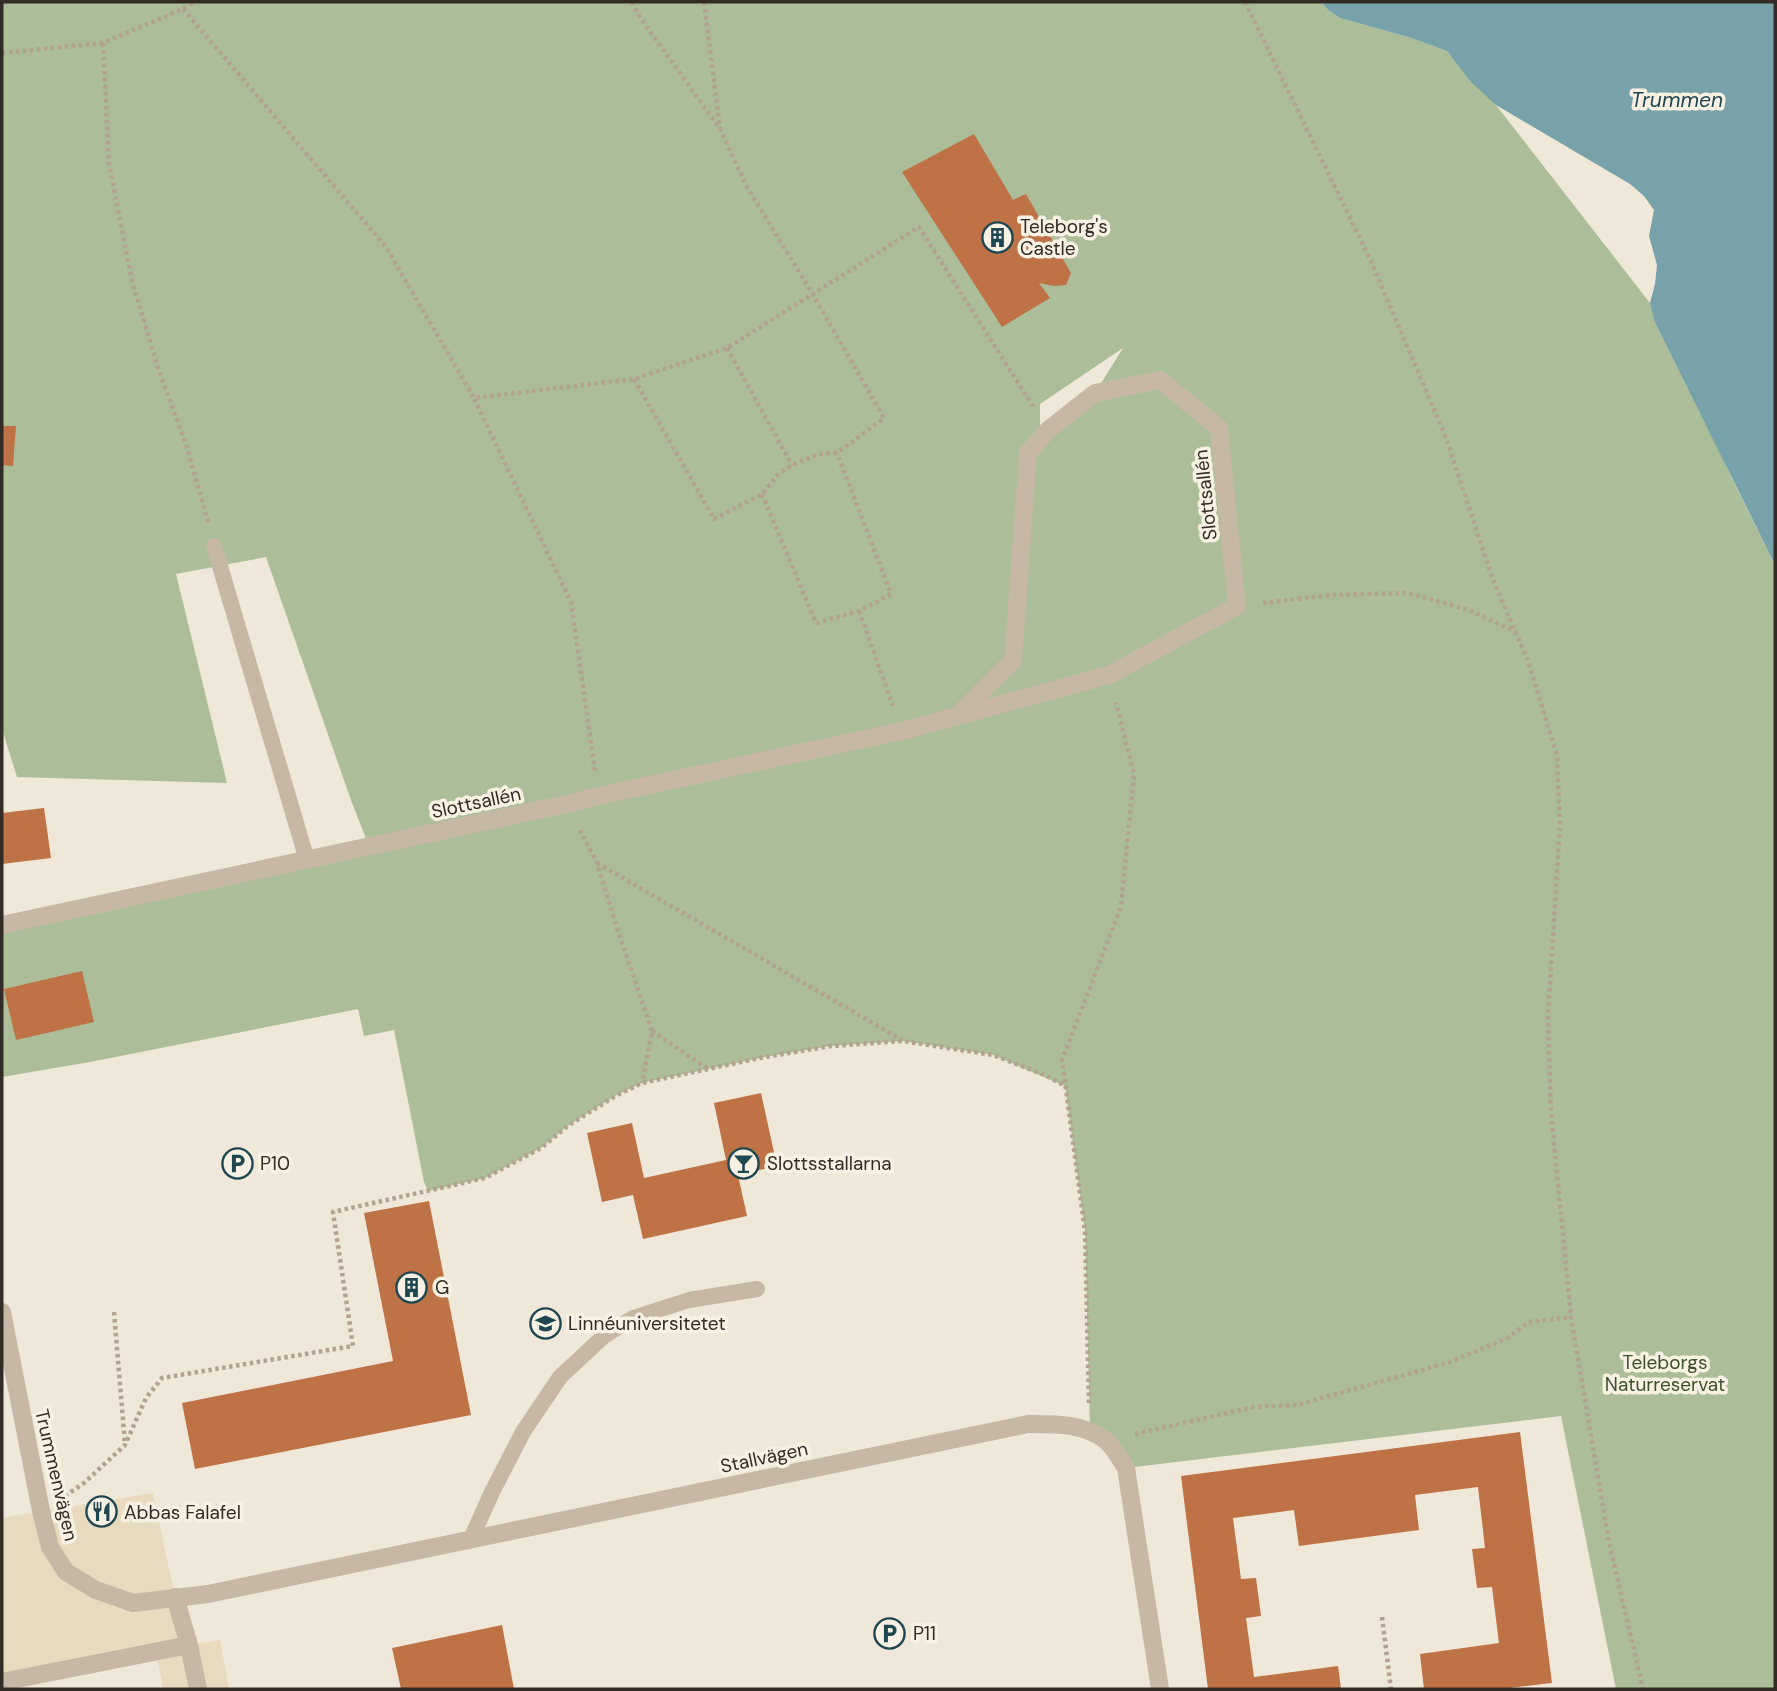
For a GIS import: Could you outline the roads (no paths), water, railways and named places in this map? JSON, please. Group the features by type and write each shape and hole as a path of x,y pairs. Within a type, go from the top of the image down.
{"street":[{"name":"Slottsallén","path":"2,925 902,731 957,716 1109,674 1237,606 1219,429 1160,380 1095,393 1048,430 1028,453 1013,660 957,716"},
{"name":"Trummenvägen","path":"2,1312 50,1547 66,1572 96,1590 134,1603 175,1597"},
{"name":"Stallvägen","path":"175,1597 208,1594 1028,1423 1064,1423 1107,1441 1126,1468 1160,1689"},
{"path":"175,1597 198,1689"},
{"path":"2,1682 189,1645"}],"lane":[{"path":"214,546 307,860"},
{"path":"471,1539 523,1432 561,1377 604,1336 633,1318 689,1300 757,1289"}],"water":[{"name":"Trummen","path":"1322,2 1775,2 1775,565 1655,322 1650,303 1657,265 1649,236 1654,210 1644,196 1630,184 1496,105 1471,82 1447,51 1340,18"}],"place":[{"name":"Teleborg's Castle","path":"997,237"},
{"name":"P10","path":"237,1163"},
{"name":"Slottsstallarna","path":"744,1163"},
{"name":"G","path":"412,1287"},
{"name":"Linnéuniversitetet","path":"545,1323"},
{"name":"Abbas Falafel","path":"101,1512"},
{"name":"P11","path":"890,1633"}],"park label":[{"name":"Teleborgs Naturreservat","path":"1665,1373"}]}
